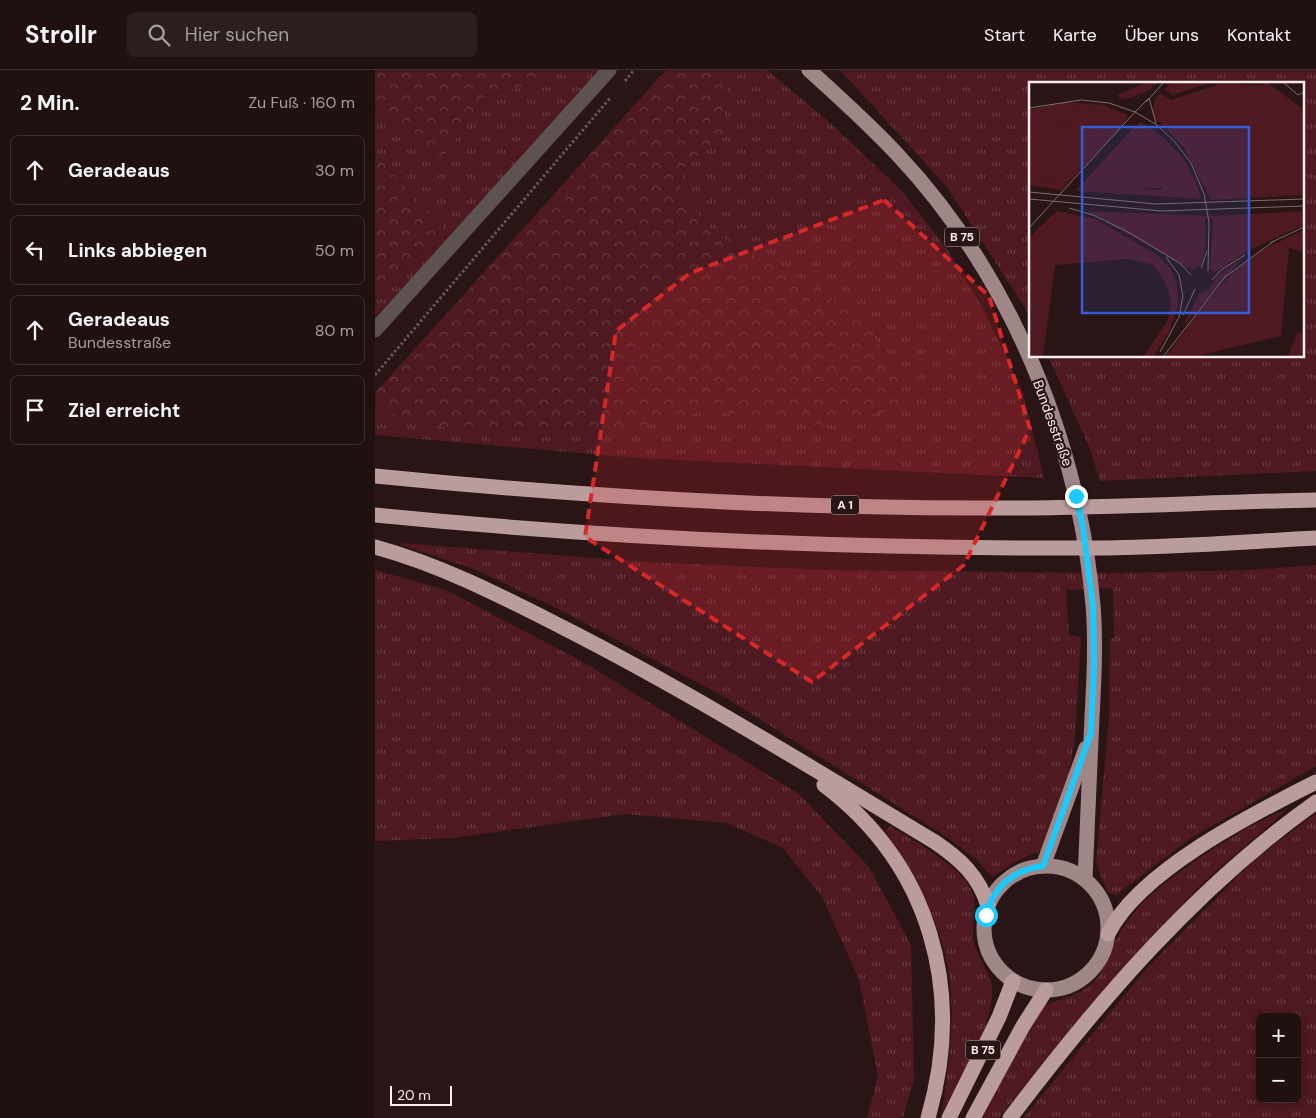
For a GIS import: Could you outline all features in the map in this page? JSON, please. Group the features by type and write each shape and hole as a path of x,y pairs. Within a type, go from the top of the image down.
{"highway":[{"name":"A 1","path":"375,476 621,497 791,504 1004,508 1316,500"},
{"path":"375,515 573,533 823,545 1095,548 1316,538"},
{"path":"375,547 437,567 492,592 643,668 761,737 935,842 956,857 974,875 984,892 988,906"},
{"path":"761,737 841,797 878,834 891,850 919,905 931,936 943,991 941,1056 928,1118"},
{"path":"1108,934 1129,903 1159,876 1243,820 1316,782"},
{"path":"1010,1118 1103,1003 1182,917 1231,870 1284,825 1316,802"},
{"name":"B 75","path":"949,1118 999,1017 1013,980"},
{"name":"B 75","path":"973,1118 1023,1026 1046,990"}],"main road":[{"name":"Bundesstraße","path":"809,70 898,155 959,233 988,275 1015,326 1065,450 1083,527 1093,607 1094,664 1091,733"},
{"name":"B 75","path":"1043,866 1091,733"},
{"name":"B 75","path":"1085,879 1091,733"},
{"path":"1043,866 1065,869 1085,879 1102,900 1108,920 1105,950 1091,971 1071,985 1046,990 1029,987 1013,980 999,968 986,943 984,924 988,906 997,890 1010,877 1026,870 1043,866"}],"street":[{"path":"375,330 609,70"}],"path":[{"path":"622,85 634,70"},
{"path":"375,375 615,92"}],"highlighted area":[{"path":"884,200 989,296 1030,429 964,565 812,682 585,537 616,331 690,273"}],"green space":[{"path":"375,70 553,70 541,81 485,96 439,163 375,107"},
{"path":"553,70 600,70 568,110 375,318 375,298 444,227 375,154 375,107 439,163 485,96 541,81"},
{"path":"666,70 718,70 727,83 723,135 683,168 679,194 718,236 791,273 864,322 900,373 902,408 821,426 706,410 655,423 588,433 470,433 400,417 375,407 375,393"},
{"path":"718,70 767,70 828,121 902,191 947,249 983,309 1023,392 1044,478 638,458 375,435 375,407 400,417 470,433 588,433 654,423 706,410 821,426 864,322 791,273 718,236 679,194 683,168 723,135 727,83"},
{"path":"840,70 1316,70 1316,471 1100,481 1090,449 1049,358 1303,358 1303,82 1029,82 1029,314 947,187"},
{"path":"375,154 444,227 375,298"},
{"path":"401,543 644,562 828,570 1117,573 1249,570 1316,565 1316,766 1191,838 1116,895 1108,892 1096,864 1109,717 1110,639 1114,638 1113,588 1066,590 1069,635 1081,637 1075,738 1063,812 1044,849 1017,861 992,877 977,860 944,835 721,695 554,607 474,569 401,545"},
{"path":"375,570 446,590 583,662 799,794 869,867 911,945 914,1079 903,1118 867,1118 878,1076 859,979 822,897 783,848 726,823 626,814 452,838 375,841"},
{"path":"1286,810 1209,878 1171,915 1070,1029 999,1118 978,1118 1039,1007 1082,991 1095,980 1104,967 1119,934 1139,907 1151,895 1187,867 1230,838"},
{"path":"1316,813 1316,1118 1023,1118 1146,969 1254,860"},
{"path":"890,826 937,856 960,874 968,884 974,901 974,943 991,981 992,995 984,1029 942,1114 952,1022 948,970 944,949 929,907 885,831"}],"route":[{"path":"986,915 992,897 1003,883 1018,873 1043,866 1091,733 1094,664 1093,607 1083,527 1076,496"}]}
